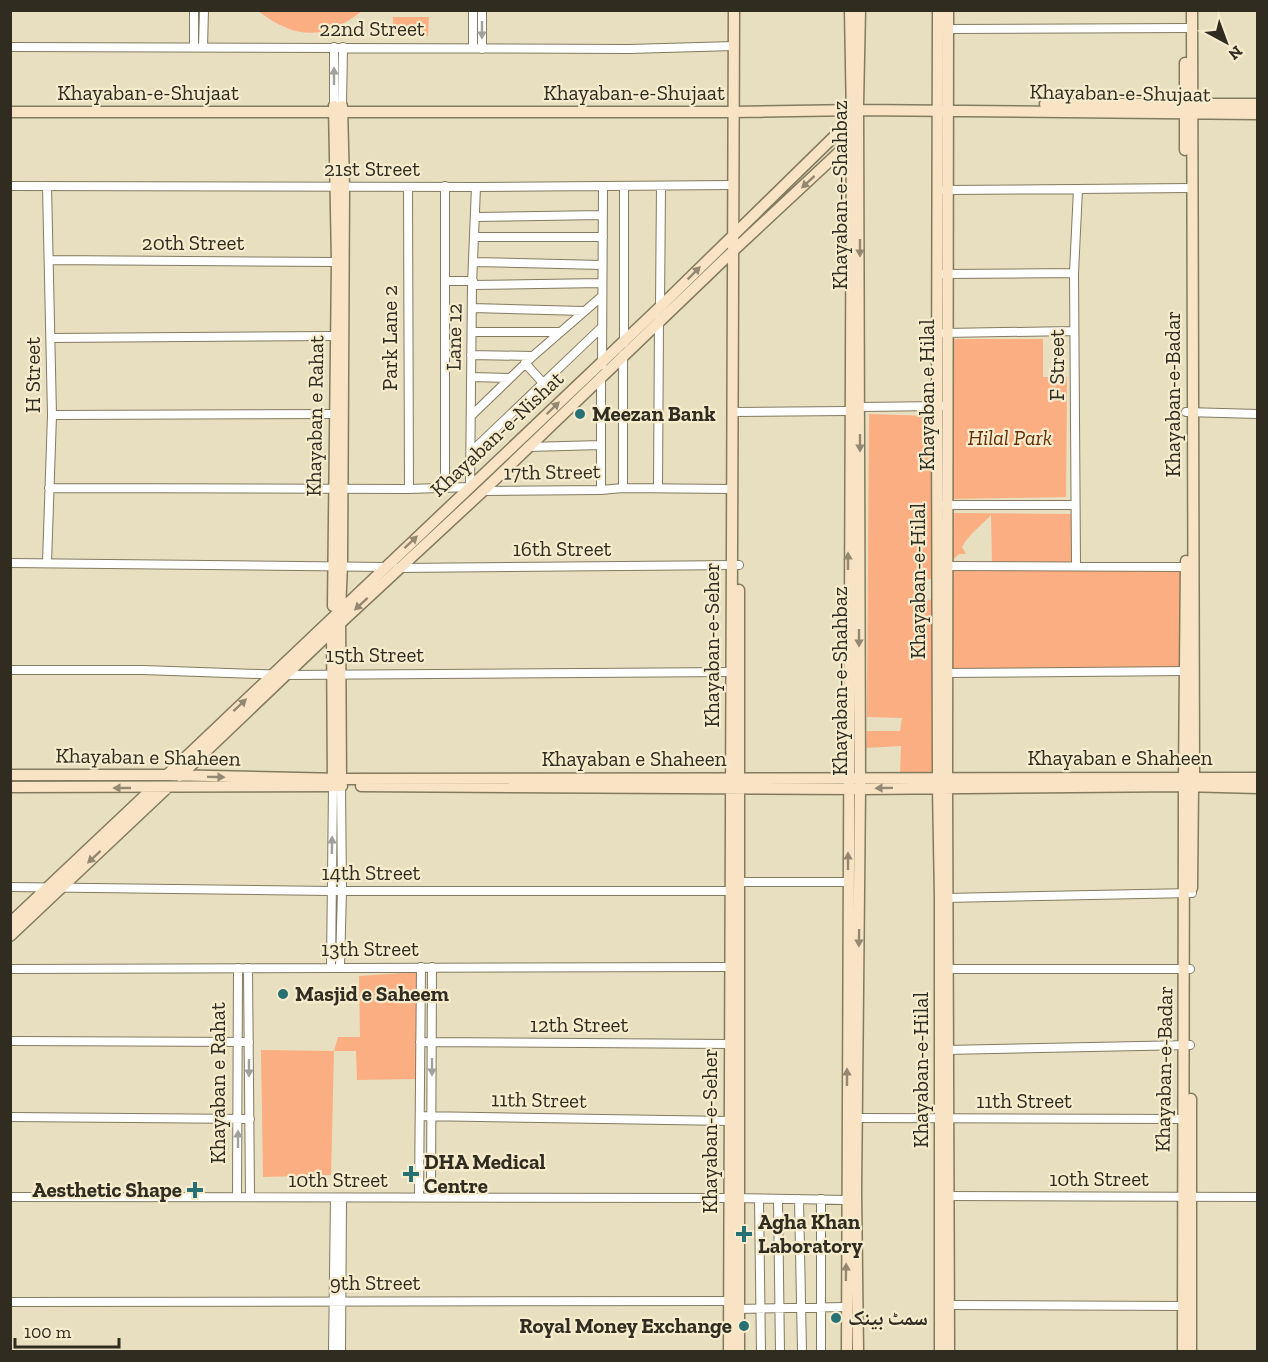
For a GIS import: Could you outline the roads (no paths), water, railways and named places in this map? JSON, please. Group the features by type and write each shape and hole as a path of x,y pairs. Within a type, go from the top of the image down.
{"main road":[{"name":"Khayaban-e-Seher","path":"734,10 736,109 735,783 730,967 734,1044 730,1120 734,1198"},
{"name":"Khayaban-e-Seher","path":"736,232 733,185 739,10"},
{"name":"Khayaban-e-Shahbaz","path":"850,10 860,407 858,1352"},
{"name":"Khayaban-e-Shahbaz","path":"846,1352 850,142 860,10"},
{"path":"938,10 943,28 944,107 942,333"},
{"path":"943,28 948,10"},
{"name":"Khayaban-e-Badar","path":"1186,10 1189,28 1187,1197 1191,1352"},
{"name":"Khayaban-e-Badar","path":"1189,28 1192,10"},
{"name":"Khayaban-e-Shujaat","path":"10,112 338,109 1189,108 1257,104"},
{"name":"Khayaban-e-Shujaat","path":"10,105 338,109"},
{"name":"Khayaban-e-Shujaat","path":"1189,108 1257,114"},
{"name":"Khayaban e Rahat","path":"337,783 336,621 340,187 338,109"},
{"name":"Khayaban-e-Nishat","path":"180,776 287,675 385,567 660,307 854,110"},
{"name":"Khayaban-e-Nishat","path":"167,775 274,673 400,568 850,142"},
{"name":"Khayaban e Rahat","path":"339,489 335,414 340,187"},
{"name":"Khayaban e Hilal","path":"942,333 942,673"},
{"name":"Khayaban-e-Seher","path":"735,566 732,489 736,412"},
{"name":"Khayaban-e-Hilal","path":"940,1352 944,1305 945,898 942,673"},
{"name":"Khayaban e Shaheen","path":"10,775 167,775 337,783"},
{"name":"Khayaban e Shaheen","path":"10,787 167,788 337,783 1189,782 1257,778"},
{"name":"Khayaban e Shaheen","path":"1189,782 1257,788"},
{"path":"10,923 153,788"},
{"path":"10,936 167,788"},
{"name":"Khayaban-e-Seher","path":"733,885 734,1305 739,1352"},
{"name":"Khayaban-e-Badar","path":"1183,1352 1187,1197"},
{"name":"Khayaban-e-Seher","path":"729,1352 734,1305"},
{"path":"944,1305 950,1352"}],"street":[{"path":"194,10 194,47"},
{"path":"203,47 204,10"},
{"path":"473,10 477,48"},
{"path":"477,48 482,10"},
{"path":"943,28 1189,28"},
{"name":"22nd Street","path":"10,47 629,49 734,46"},
{"name":"Khayaban e Rahat","path":"334,47 338,109"},
{"name":"Khayaban e Rahat","path":"338,109 343,47"},
{"name":"21st Street","path":"10,186 733,185"},
{"name":"H Street","path":"47,186 52,415 47,563"},
{"path":"445,186 445,488"},
{"path":"601,490 603,186"},
{"path":"623,488 624,186"},
{"path":"658,488 661,186"},
{"name":"Park Lane 2","path":"408,187 409,489"},
{"name":"Lane 12","path":"470,487 472,283 476,187"},
{"path":"942,190 1189,188"},
{"name":"F Street","path":"1076,565 1074,273 1078,189"},
{"path":"476,217 603,215"},
{"path":"475,237 603,237"},
{"name":"20th Street","path":"50,260 337,262"},
{"path":"474,262 602,265"},
{"path":"942,274 1074,273"},
{"path":"445,281 602,284"},
{"path":"471,416 525,363 602,297"},
{"path":"472,308 584,311"},
{"path":"471,452 602,327"},
{"path":"942,333 1074,331"},
{"path":"472,332 561,332"},
{"path":"51,338 336,336"},
{"path":"471,355 533,356"},
{"path":"525,363 543,383"},
{"path":"471,377 510,378"},
{"path":"860,407 941,406"},
{"path":"736,412 849,411"},
{"path":"1189,412 1257,414"},
{"path":"52,415 335,414"},
{"path":"528,447 601,444"},
{"name":"17th Street","path":"50,488 409,489 470,487 483,491 623,488 732,489"},
{"path":"942,505 1075,506"},
{"path":"10,563 338,566"},
{"name":"16th Street","path":"338,566 400,568 735,566"},
{"path":"942,566 1189,567"},
{"name":"15th Street","path":"10,670 143,670 287,675 735,672"},
{"path":"942,673 1189,671"},
{"path":"331,967 331,891 337,783"},
{"path":"337,783 342,891 340,966"},
{"name":"14th Street","path":"10,887 342,891 848,882"},
{"path":"945,898 1188,893"},
{"name":"13th Street","path":"10,969 340,966 730,967"},
{"path":"419,1197 421,967"},
{"path":"431,1197 432,967"},
{"name":"Khayaban e Rahat","path":"237,1197 238,968"},
{"path":"248,968 250,1197"},
{"path":"944,969 1188,969"},
{"path":"10,1041 249,1042"},
{"name":"12th Street","path":"420,1042 734,1044"},
{"path":"944,1050 1187,1045"},
{"name":"11th Street","path":"420,1116 730,1120"},
{"path":"10,1117 250,1119"},
{"name":"11th Street","path":"857,1118 1187,1119"},
{"name":"10th Street","path":"944,1196 1257,1197"},
{"name":"10th Street","path":"10,1197 846,1200"},
{"path":"333,1352 337,1300 338,1198"},
{"path":"759,1199 761,1352"},
{"path":"778,1199 780,1352"},
{"path":"799,1199 802,1352"},
{"path":"821,1352 822,1200"},
{"path":"337,1300 341,1352"},
{"name":"9th Street","path":"10,1302 337,1300 734,1305 761,1308 845,1307"},
{"path":"944,1305 1183,1306"}],"place":[{"name":"Meezan Bank","path":"580,414"},
{"name":"Masjid e Saheem","path":"283,994"},
{"name":"DHA Medical Centre","path":"411,1174"},
{"name":"Aesthetic Shape","path":"195,1190"},
{"name":"Agha Khan Laboratory","path":"744,1234"},
{"name":"سمٹ بینک","path":"836,1318"},
{"name":"Royal Money Exchange","path":"744,1326"}],"park label":[{"name":"Hilal Park","path":"1010,438"}]}
